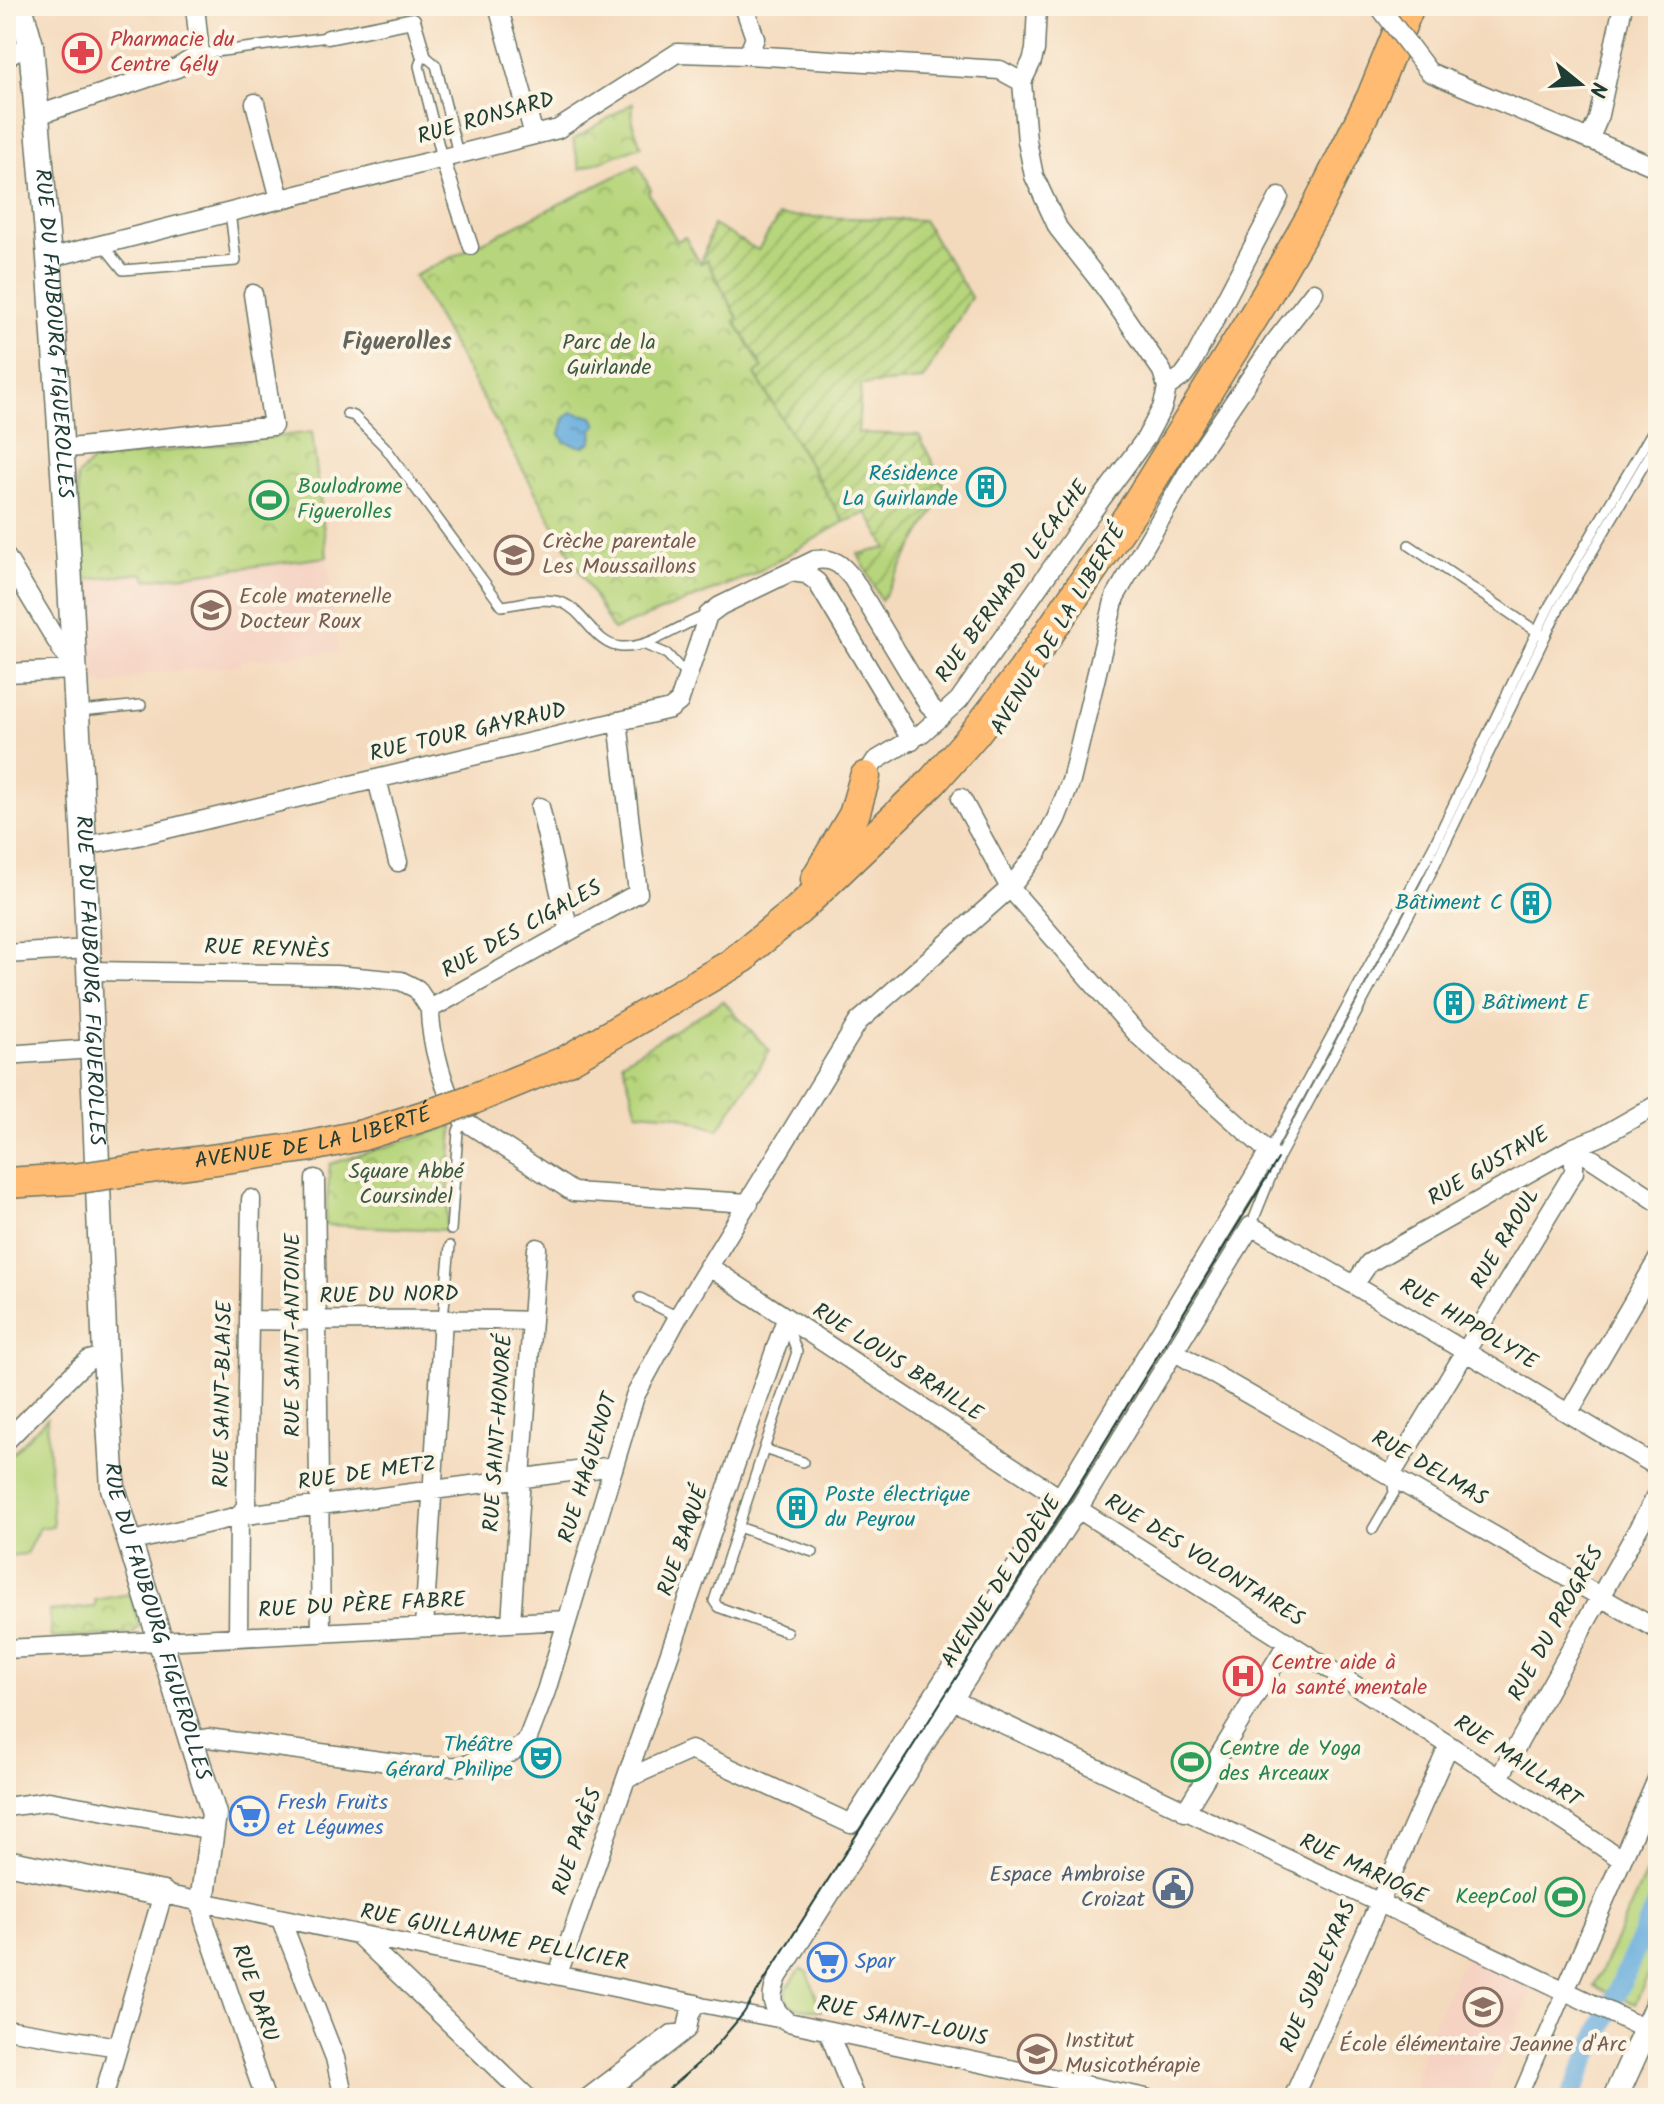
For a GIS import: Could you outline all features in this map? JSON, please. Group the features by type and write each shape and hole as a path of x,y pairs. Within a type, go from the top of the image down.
{"main road":[{"name":"AVENUE DE LA LIBERTÉ","path":"6,1183 73,1179 306,1147 459,1110 566,1061 729,966 790,930 861,875 954,787 989,745 1053,649 1133,510 1262,303 1316,209 1372,97 1409,6"},
{"name":"AVENUE DE LA LIBERTÉ","path":"729,966 798,910 933,781 1023,671 1133,510"},
{"path":"865,777 871,793 880,803 889,804 933,781"},
{"path":"798,910 854,815 865,777"}],"street":[{"name":"RUE DU FAUBOURG FIGUEROLLES","path":"20,6 31,45 38,115 61,449 84,846 113,1488 214,1814 202,1903"},
{"path":"38,115 177,68 200,54 195,6"},
{"path":"498,6 534,135"},
{"path":"744,6 755,38 748,55"},
{"path":"1037,6 1035,50 1022,82 1027,141 1034,176 1058,228 1105,288 1162,371 1167,387 1183,376 1191,365 1279,197"},
{"path":"1379,6 1429,72 1658,168"},
{"path":"1589,140 1598,119 1623,6"},
{"path":"328,37 413,20 423,54"},
{"path":"6,57 31,45"},
{"name":"RUE RONSARD","path":"49,258 558,129 677,53 1000,70 1022,82"},
{"path":"255,103 280,199"},
{"path":"450,156 471,247"},
{"name":"RUE HAGUENOT","path":"191,1741 208,1738 426,1767 461,1766 510,1753 526,1743 536,1721 635,1396 708,1266 858,1022 1010,888 1038,852 1056,819 1071,781 1115,597 1199,453 1274,343 1314,292"},
{"path":"61,449 273,426 253,294"},
{"name":"RUE BERNARD LECACHE","path":"865,777 875,761 912,741 959,700 1146,438 1162,408 1167,387"},
{"path":"6,557 74,670 6,673"},
{"path":"708,615 720,606 815,560 826,559 841,564 928,704 941,717"},
{"path":"791,572 806,574 817,582 912,741"},
{"name":"RUE TOUR GAYRAUD","path":"84,846 670,709 679,702 708,615"},
{"name":"RUE DES CIGALES","path":"430,1009 638,893 618,721"},
{"path":"377,779 398,862"},
{"path":"961,798 1010,888 1139,1036 1274,1156 1248,1191 1060,1498"},
{"path":"540,807 569,931"},
{"name":"RUE REYNÈS","path":"6,954 401,981 417,989 430,1009"},
{"path":"430,1009 430,1030 454,1109 573,1192 749,1203"},
{"path":"6,1055 92,1049"},
{"name":"RUE GUSTAVE","path":"1354,1285 1369,1263 1574,1147 1602,1136 1658,1104"},
{"path":"1574,1147 1658,1202"},
{"name":"RUE RAOUL","path":"1391,1475 1574,1172 1574,1147"},
{"name":"RUE SAINT-ANTOINE","path":"315,1179 321,1633"},
{"name":"RUE SAINT-BLAISE","path":"238,1636 239,1516 246,1506 251,1199"},
{"name":"RUE HIPPOLYTE","path":"1251,1226 1658,1467"},
{"name":"AVENUE DE LODÈVE","path":"788,2022 772,2006 771,1996 778,1977 1078,1509 1251,1226"},
{"name":"RUE SAINT-HONORÉ","path":"511,1622 537,1248"},
{"path":"1569,1412 1658,1259"},
{"name":"RUE LOUIS BRAILLE","path":"708,1266 1060,1498"},
{"path":"424,1627 443,1318"},
{"name":"RUE DU NORD","path":"249,1320 317,1322 443,1318 531,1321"},
{"name":"RUE BAQUÉ","path":"626,1779 786,1319"},
{"name":"RUE DELMAS","path":"1175,1352 1658,1630"},
{"path":"6,1441 78,1369 89,1360 105,1356"},
{"name":"RUE DE METZ","path":"129,1542 239,1516 614,1466"},
{"name":"RUE DU PROGRÈS","path":"1499,1778 1658,1493"},
{"name":"RUE PAGÈS","path":"558,1974 626,1779 691,1750 851,1824 1060,1498"},
{"name":"RUE DES VOLONTAIRES","path":"1078,1509 1386,1705"},
{"name":"RUE DU PÈRE FABRE","path":"6,1649 567,1620"},
{"path":"1185,1812 1252,1685 1288,1642"},
{"name":"RUE MARIOGE","path":"953,1700 1645,2029"},
{"name":"RUE MAILLART","path":"1386,1705 1621,1859"},
{"name":"RUE SUBLEYRAS","path":"1293,2098 1449,1745"},
{"path":"1519,2098 1658,1777"},
{"path":"6,1807 49,1801 212,1830"},
{"path":"6,1862 163,1894 103,2098"},
{"name":"RUE GUILLAUME PELLICIER","path":"163,1894 696,2004"},
{"name":"RUE DARU","path":"202,1903 204,1920 265,2098"},
{"path":"281,1920 335,2058 344,2098"},
{"path":"358,1935 528,2098"},
{"path":"1615,2098 1658,2003"},
{"path":"598,2098 687,2029 696,2004"},
{"name":"RUE SAINT-LOUIS","path":"696,2004 1146,2098"},
{"path":"6,2029 118,2047"},
{"path":"828,2031 855,2098"}],"lane":[{"path":"200,54 328,37"},
{"path":"423,54 436,65 450,156 419,66 423,54"},
{"path":"103,245 123,270 236,261 230,212"},
{"path":"347,414 354,416 385,447 502,606 552,600 566,604 604,640 620,647 643,644 708,615"},
{"path":"1541,634 1550,605 1658,422"},
{"path":"1541,634 1658,441"},
{"path":"1409,545 1541,634"},
{"name":"AVENUE DE LODÈVE","path":"1251,1226 1274,1156 1541,634"},
{"path":"643,644 667,654 687,677"},
{"path":"77,711 141,705"},
{"path":"451,1230 459,1110"},
{"path":"443,1318 450,1246"},
{"path":"640,1298 678,1317"},
{"path":"786,1319 797,1352 714,1601 718,1607 787,1632"},
{"path":"764,1449 803,1462"},
{"path":"1373,1529 1394,1493 1391,1475"},
{"path":"738,1527 813,1552"},
{"path":"580,2098 670,2030 687,2029"}],"shaded area":[{"name":"Ecole maternelle Docteur Roux","path":"327,557 339,651 241,660 241,665 150,673 106,686 94,679 85,580 143,573 148,580"},
{"path":"1465,1956 1533,1989 1484,2098 1432,2098 1414,2090 1424,2043"}],"green space":[{"path":"633,103 632,122 641,146 580,169 573,140"},
{"name":"Parc de la Guirlande","path":"638,165 651,190 648,192 677,241 685,237 700,263 707,260 738,319 735,321 763,369 755,374 844,522 752,575 613,630 414,276"},
{"path":"779,216 923,220 971,297 923,380 861,385 858,433 919,435 946,490 881,601 858,554 887,548 867,513 844,522 755,374 763,368 735,321 738,318 707,260 701,263 713,225 758,250"},
{"path":"312,432 327,557 147,580 143,573 85,580 77,477 92,461"},
{"path":"723,1001 770,1051 718,1130 677,1115 637,1112 622,1062"},
{"name":"Square Abbé Coursindel","path":"453,1126 446,1230 325,1225 330,1164"},
{"path":"47,1418 53,1526 39,1528 26,1554 6,1556 6,1460"},
{"path":"130,1594 139,1626 133,1634 51,1638 49,1611 95,1607 95,1600"},
{"path":"1652,1860 1658,1863 1658,1953 1635,2004 1594,1986"},
{"path":"801,1969 808,1972 821,2011 794,2007 786,1999 787,1987"}],"water":[{"path":"572,412 593,417 597,425 593,429 592,441 583,447 565,442 560,434 564,419"}],"waterway":[{"path":"1570,2098 1658,1900"}],"tram line":[{"path":"658,2098 709,2054 743,2014 1079,1484 1278,1159"}],"place":[{"name":"Pharmacie du Centre Gély","path":"82,53"},
{"name":"Résidence La Guirlande","path":"986,487"},
{"name":"Boulodrome Figuerolles","path":"269,500"},
{"name":"Crèche parentale Les Moussaillons","path":"514,555"},
{"name":"Ecole maternelle Docteur Roux","path":"211,610"},
{"name":"Bâtiment C","path":"1531,903"},
{"name":"Bâtiment E","path":"1454,1003"},
{"name":"Poste électrique du Peyrou","path":"797,1508"},
{"name":"Centre aide à la santé mentale","path":"1243,1676"},
{"name":"Théâtre Gérard Philipe","path":"541,1758"},
{"name":"Centre de Yoga des Arceaux","path":"1191,1762"},
{"name":"Fresh Fruits et Légumes","path":"249,1816"},
{"name":"Espace Ambroise Croizat","path":"1173,1888"},
{"name":"KeepCool","path":"1565,1897"},
{"name":"Spar","path":"827,1962"},
{"name":"École élémentaire Jeanne d'Arc","path":"1483,2007"},
{"name":"Institut Musicothérapie","path":"1037,2054"}],"district":[{"name":"Figuerolles","path":"397,342"}]}
